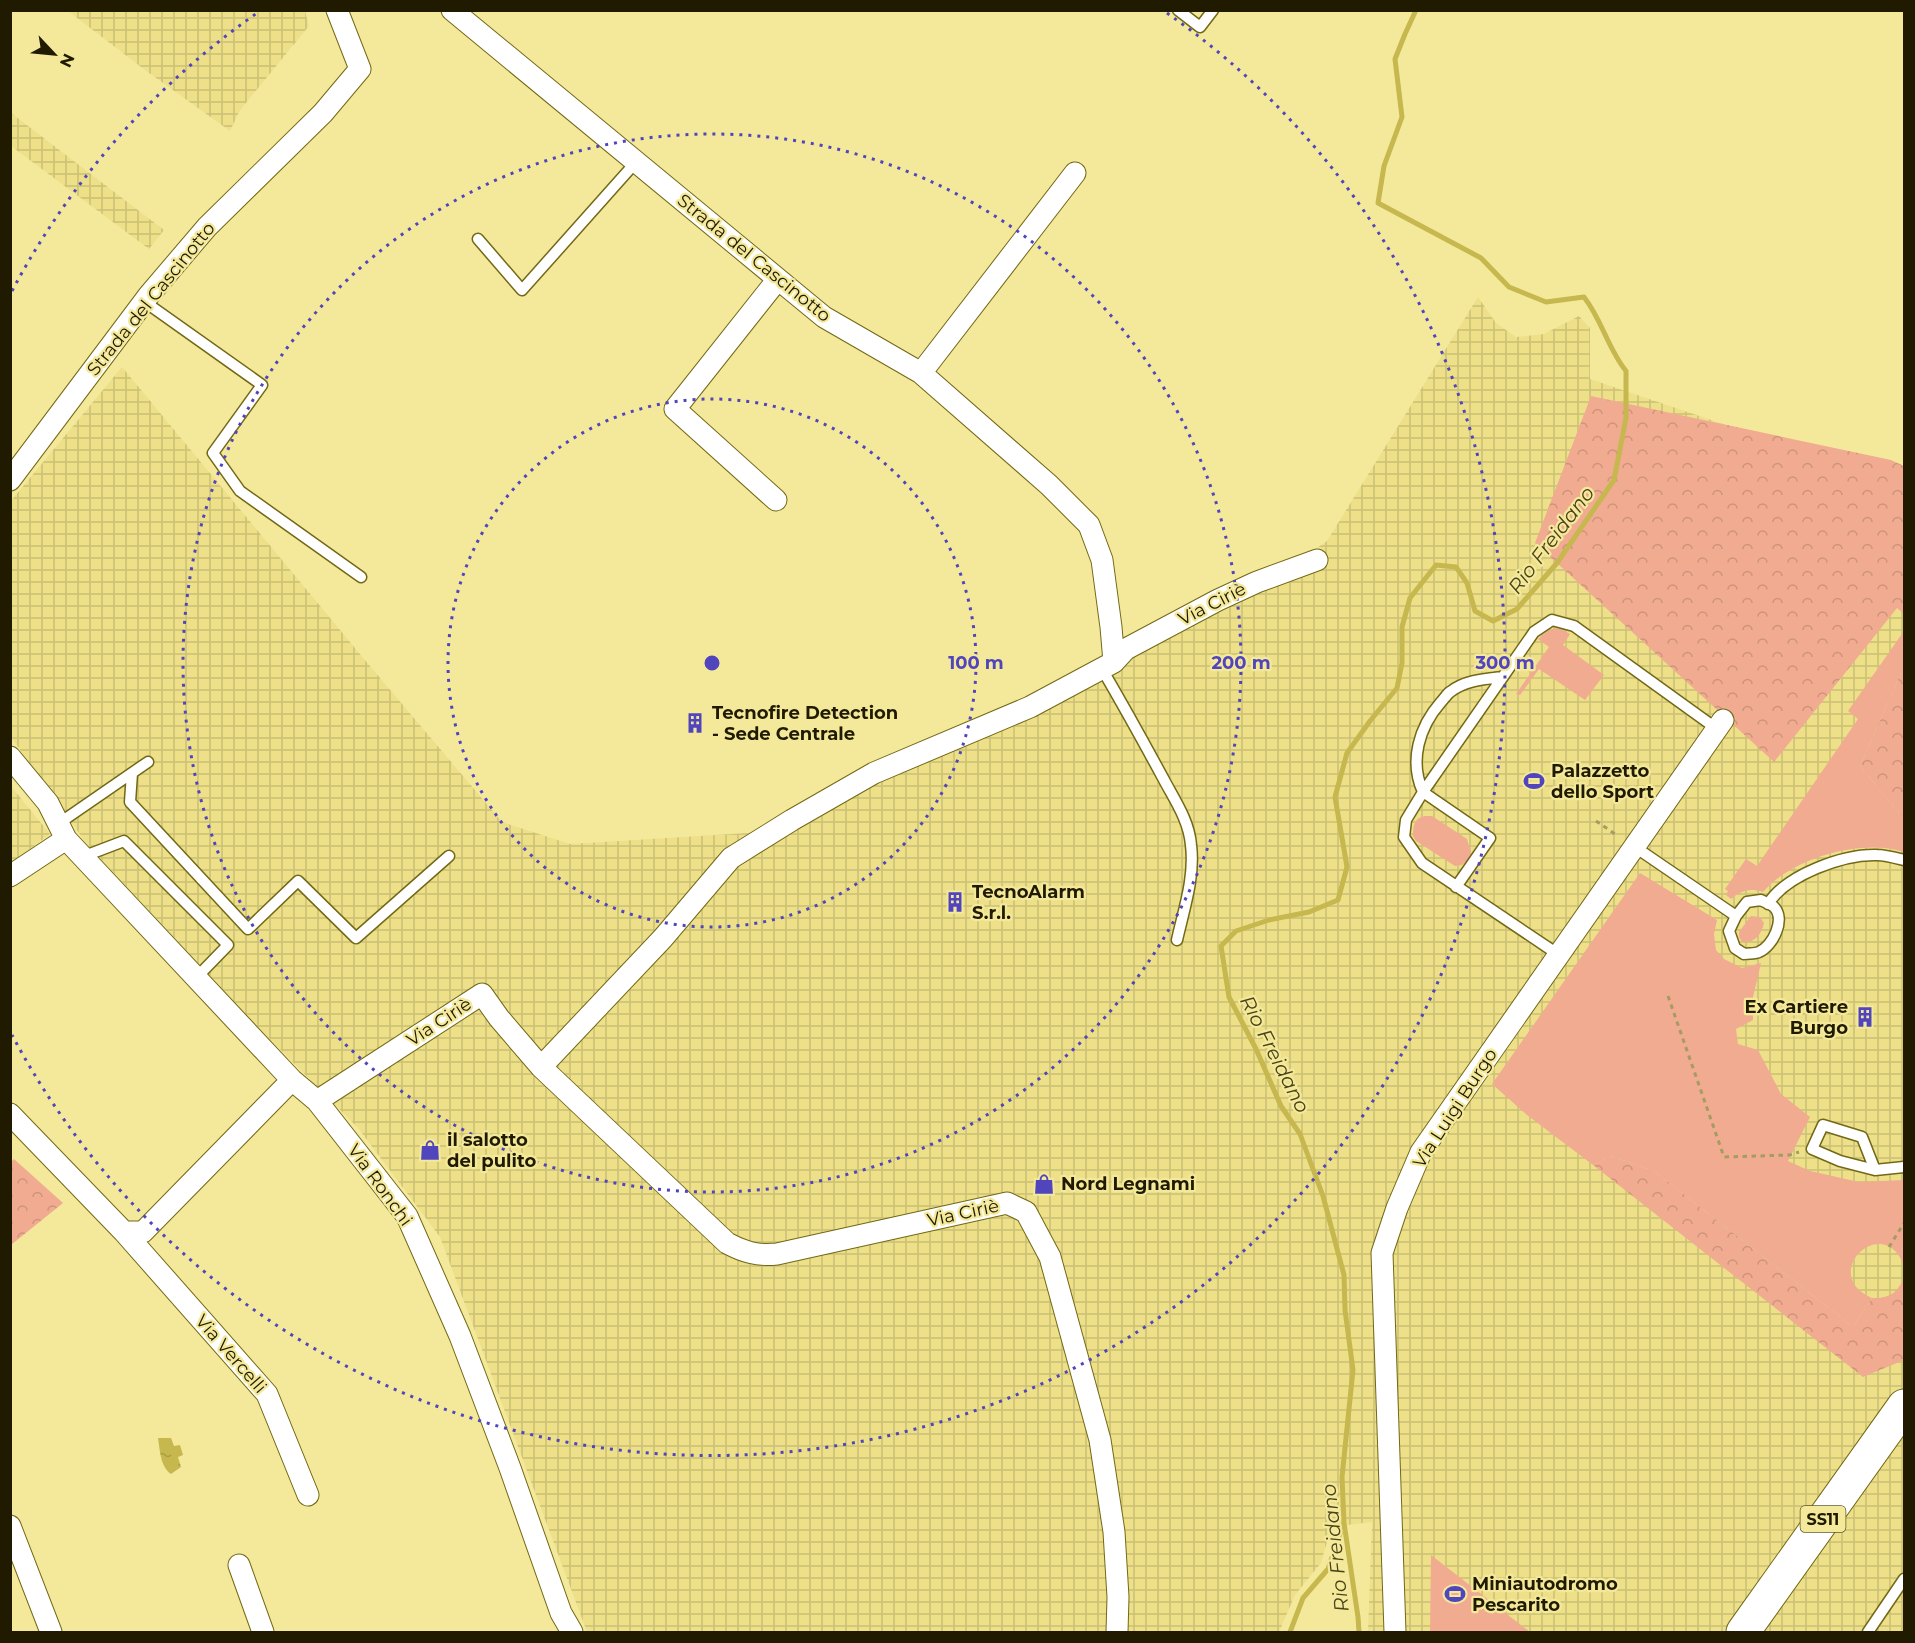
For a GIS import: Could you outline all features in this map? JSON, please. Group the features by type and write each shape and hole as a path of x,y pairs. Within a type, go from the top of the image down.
{"highway":[{"name":"SS11","path":"1743,1632 1905,1406"},
{"name":"SS11","path":"1766,1632 1905,1438"}],"street":[{"name":"Strada del Cascinotto","path":"10,480 145,302 207,227 322,113 360,69 337,10"},
{"name":"Strada del Cascinotto","path":"452,10 824,317 921,373 1049,485 1089,525 1102,560 1111,627 1108,666"},
{"path":"921,373 1075,172"},
{"path":"776,500 675,409 777,279"},
{"name":"Via Ciriè","path":"541,1067 663,938 731,858 874,773 1030,707 1108,666 1126,649 1218,600 1257,582 1317,560"},
{"name":"Via Luigi Burgo","path":"1395,1632 1388,1481 1382,1253 1397,1208 1421,1152 1720,724"},
{"path":"10,757 48,803 62,832 10,876"},
{"name":"Via Ronchi","path":"62,832 82,857 292,1080 316,1101 407,1216 460,1336 510,1468 560,1623 572,1632"},
{"name":"Via Ciriè","path":"316,1101 482,994 541,1067 727,1243 747,1253 777,1254 1007,1203 1026,1212 1050,1257 1100,1440 1114,1532 1118,1597 1117,1632"},
{"path":"124,1232 143,1232 292,1080"},
{"name":"Via Vercelli","path":"10,1114 124,1232 267,1394 308,1495"},
{"path":"10,1526 51,1632"},
{"path":"239,1565 263,1632"}],"lane":[{"path":"1178,10 1200,27 1213,10"},
{"path":"478,239 522,290 636,162"},
{"path":"145,302 262,385 213,453 240,491 361,577"},
{"path":"1559,955 1422,863 1404,837 1406,820 1423,792 1534,632 1552,620 1574,626 1720,724"},
{"path":"1108,666 1134,724 1187,823 1192,863 1177,940"},
{"path":"1456,887 1490,838 1423,792 1416,763 1420,735 1432,712 1450,692 1475,680 1503,677"},
{"path":"62,832 148,762"},
{"path":"132,773 130,802 248,928 298,880 356,938 449,855"},
{"path":"82,857 124,842 228,945 196,978"},
{"path":"1635,848 1736,916"},
{"path":"1768,904 1774,894 1789,883 1813,870 1847,859 1876,855 1905,860"},
{"path":"1761,900 1774,907 1779,919 1776,931 1767,946 1758,952 1744,954 1735,948 1730,931 1736,916 1747,902 1761,900"},
{"path":"1875,1170 1862,1137 1823,1125 1812,1149 1840,1161 1875,1170 1905,1167"},
{"path":"1868,1632 1905,1579"}],"path":[{"path":"1596,821 1635,848"},
{"path":"1668,996 1724,1157 1790,1155 1812,1149"},
{"path":"1888,1246 1905,1223"}],"shaded area":[{"path":"68,11 305,11 309,26 239,112 230,131"},
{"path":"11,113 164,230 149,249 11,146"},
{"path":"1478,297 1496,323 1516,337 1544,334 1579,316 1590,328 1590,379 1904,485 1904,1632 1368,1632 1372,1522 1331,1527 1321,1563 1295,1595 1279,1632 587,1632 440,1237 358,1128 250,1019 86,843 11,737 10,502 122,367 502,822 570,844 764,832 1031,698 1244,575 1279,570 1300,560 1327,541"},
{"path":"10,785 50,834 11,863 10,863"}],"green space":[{"path":"1591,396 1891,460 1904,466 1904,614 1897,608 1774,762 1535,543"},
{"path":"1556,628 1570,634 1563,645 1604,675 1585,700 1539,669 1520,695 1516,694 1549,647 1538,639 1547,631"},
{"path":"1904,631 1904,666 1860,766 1904,817 1904,852 1887,848 1868,848 1828,854 1791,869 1763,892 1746,891 1731,899 1726,895 1728,891 1725,889 1746,859 1757,866 1858,719 1848,711"},
{"path":"1904,666 1904,817 1860,766"},
{"path":"1425,816 1432,816 1467,839 1472,856 1462,865 1455,866 1416,841 1413,836 1415,823"},
{"path":"1640,873 1717,920 1714,934 1716,950 1724,959 1742,968 1761,963 1753,997 1753,1020 1736,1029 1738,1044 1758,1050 1781,1094 1810,1117 1788,1161 1810,1171 1859,1182 1904,1180 1904,1266 1895,1251 1883,1244 1871,1246 1860,1252 1853,1263 1851,1275 1857,1287 1872,1298 1853,1327 1654,1171 1611,1156 1593,1165 1527,1115 1492,1084"},
{"path":"1751,916 1760,917 1764,923 1763,927 1754,940 1742,942 1739,932"},
{"path":"1611,1156 1654,1171 1853,1327 1872,1298 1892,1294 1899,1287 1904,1276 1904,1360 1863,1377 1593,1165"},
{"path":"14,1159 63,1203 11,1245 10,1163"},
{"name":"Miniautodromo Pescarito","path":"1431,1555 1530,1632 1430,1632"}],"water":[{"path":"158,1438 171,1438 174,1446 180,1445 183,1455 178,1457 181,1467 171,1474 163,1462"}],"waterway":[{"name":"Rio Freidano","path":"1359,1632 1344,1523 1342,1477 1353,1370 1345,1310 1344,1275 1323,1196 1300,1134 1281,1106 1256,1049 1229,997 1221,946 1236,931 1269,920 1309,912 1338,900 1347,867 1335,797 1347,753 1397,688 1402,663 1402,627 1410,598 1436,565 1456,567 1467,583 1475,611 1493,621 1517,609 1557,563 1614,480 1626,418 1626,371 1584,297 1546,302 1509,287 1481,258 1378,203 1384,166 1402,117 1395,59 1416,10"},
{"path":"1290,1632 1303,1598 1328,1569 1343,1525"}],"place":[{"name":"Tecnofire Detection - Sede Centrale","path":"695,723"},
{"name":"Palazzetto dello Sport","path":"1534,781"},
{"name":"TecnoAlarm S.r.l.","path":"955,902"},
{"name":"Ex Cartiere Burgo","path":"1865,1017"},
{"name":"il salotto del pulito","path":"430,1150"},
{"name":"Nord Legnami","path":"1044,1184"},
{"name":"Miniautodromo Pescarito","path":"1455,1594"}]}
